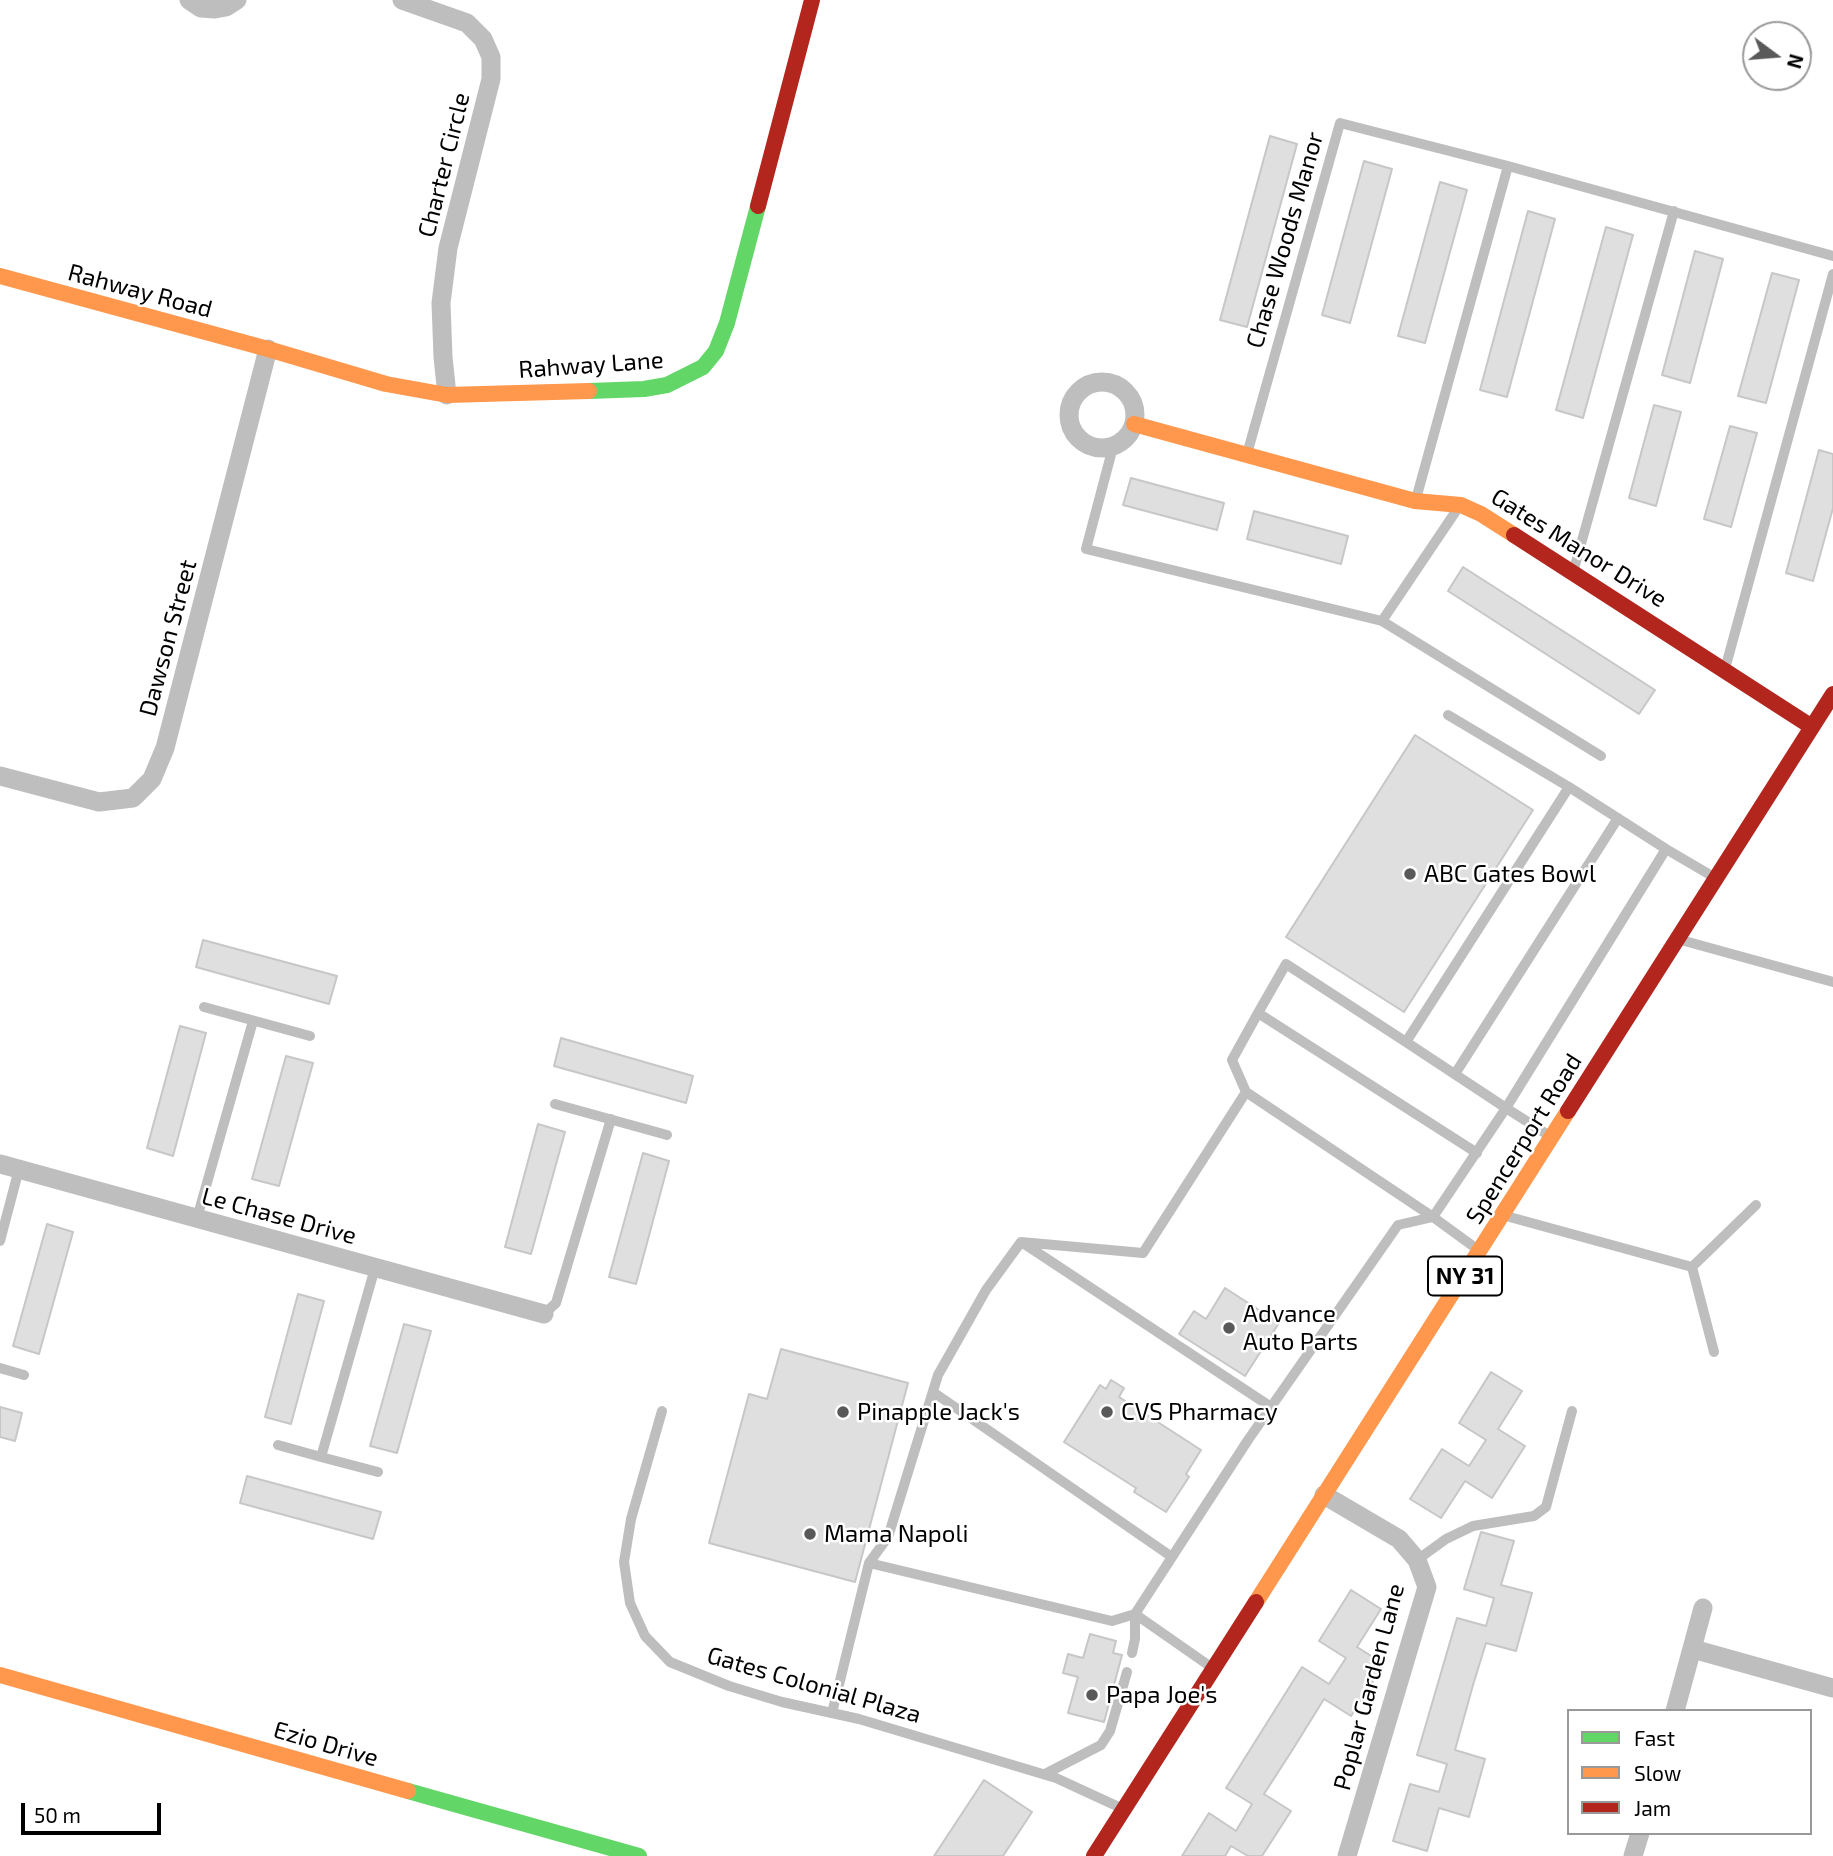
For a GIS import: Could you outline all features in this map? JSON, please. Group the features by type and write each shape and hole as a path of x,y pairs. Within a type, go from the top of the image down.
{"street":[{"path":"189,0 201,8 215,9 226,7 236,0"},
{"name":"Charter Circle","path":"402,0 467,23 483,38 491,57 491,79 448,248 441,303 447,395"},
{"name":"Rahway Lane","path":"268,349 386,384 447,395 644,389 667,386 703,367 716,351 727,323 812,0"},
{"name":"Rahway Road","path":"0,276 268,349"},
{"name":"Dawson Street","path":"0,776 100,802 133,798 152,779 165,748 268,349"},
{"path":"1098,382 1119,386 1133,402 1134,424 1130,434 1113,447 1100,449 1080,441 1069,421 1069,410 1079,391 1098,382"},
{"name":"Gates Manor Drive","path":"1134,424 1415,501 1461,505 1481,514 1812,727"},
{"name":"Spencerport Road","path":"1094,1856 1833,694"},
{"name":"Le Chase Drive","path":"0,1164 544,1314"},
{"name":"Poplar Garden Lane","path":"1324,1495 1399,1539 1417,1560 1427,1587 1347,1856"},
{"path":"1676,1709 1703,1608"},
{"path":"1693,1649 1833,1689"},
{"name":"Ezio Drive","path":"0,1675 639,1856"},
{"path":"1633,1856 1639,1835"}],"lane":[{"name":"Chase Woods Manor","path":"1247,454 1340,122 1833,256"},
{"path":"1415,501 1508,166"},
{"path":"1573,573 1674,211"},
{"path":"1725,669 1833,274"},
{"path":"1113,447 1086,549 1382,621 1601,756"},
{"path":"1382,621 1461,505"},
{"path":"1448,715 1716,878"},
{"path":"1406,1042 1569,787"},
{"path":"1455,1074 1618,818"},
{"path":"1132,1653 1135,1614 1271,1407 1398,1225 1433,1217 1506,1108 1666,849"},
{"path":"1677,939 1833,982"},
{"path":"1480,1251 1246,1092 1232,1060 1286,964 1552,1137"},
{"path":"204,1007 310,1037"},
{"path":"1258,1013 1477,1153"},
{"path":"197,1218 253,1021"},
{"path":"1021,1242 1143,1253 1246,1092"},
{"path":"555,1104 667,1135"},
{"path":"544,1314 556,1303 611,1119"},
{"path":"0,1241 19,1169"},
{"path":"1692,1267 1756,1205"},
{"path":"1502,1215 1692,1267"},
{"path":"832,1713 869,1563 888,1537 938,1375 986,1290 1021,1242"},
{"path":"1021,1242 1271,1407"},
{"path":"1692,1267 1714,1352"},
{"path":"321,1457 375,1268"},
{"path":"0,1368 24,1375"},
{"path":"933,1392 1172,1557"},
{"name":"Gates Colonial Plaza","path":"662,1411 631,1519 624,1562 630,1603 645,1636 670,1662 692,1673 782,1702 832,1713 1045,1774 1122,1809"},
{"path":"1417,1560 1446,1539 1473,1526 1534,1516 1546,1507 1572,1411"},
{"path":"278,1445 378,1472"},
{"path":"869,1563 1112,1621 1135,1614"},
{"path":"1135,1614 1213,1668"},
{"path":"1045,1774 1101,1745 1110,1731 1127,1671"}],"building":[{"path":"1270,136 1297,144 1247,327 1220,320"},
{"path":"1364,161 1392,169 1350,323 1322,315"},
{"path":"1440,182 1467,190 1425,343 1398,336"},
{"path":"1528,211 1555,219 1507,397 1480,390"},
{"path":"1606,227 1633,235 1583,418 1556,410"},
{"path":"1695,251 1723,259 1690,383 1662,375"},
{"path":"1772,273 1799,280 1766,403 1738,396"},
{"path":"1654,405 1681,412 1656,506 1629,498"},
{"path":"1730,426 1757,433 1731,527 1704,519"},
{"path":"1819,450 1833,454 1833,508 1813,581 1786,573"},
{"path":"1131,478 1224,503 1217,530 1123,505"},
{"path":"1254,511 1348,536 1341,564 1247,539"},
{"path":"1463,567 1655,690 1639,714 1448,591"},
{"name":"ABC Gates Bowl","path":"1415,735 1533,810 1404,1012 1286,937"},
{"path":"203,940 337,976 329,1004 196,967"},
{"path":"180,1026 206,1033 173,1156 147,1148"},
{"path":"561,1038 693,1076 686,1103 554,1066"},
{"path":"286,1056 313,1063 279,1186 252,1179"},
{"path":"538,1124 565,1132 531,1254 505,1247"},
{"path":"643,1153 669,1161 636,1284 609,1277"},
{"path":"47,1224 73,1232 39,1354 13,1346"},
{"name":"Advance Auto Parts","path":"1225,1288 1279,1323 1245,1376 1179,1334 1194,1311 1206,1319"},
{"path":"298,1294 324,1301 291,1424 265,1417"},
{"path":"404,1324 431,1331 397,1453 370,1446"},
{"path":"781,1349 908,1383 855,1582 709,1543 749,1394 767,1399"},
{"path":"1491,1372 1522,1391 1498,1429 1525,1446 1492,1498 1465,1481 1441,1518 1410,1499 1442,1449 1469,1466 1486,1440 1459,1423"},
{"name":"CVS Pharmacy","path":"1111,1380 1124,1388 1119,1397 1201,1450 1186,1474 1189,1477 1166,1512 1134,1492 1136,1488 1064,1442 1100,1385 1106,1389"},
{"path":"0,1407 22,1413 15,1441 0,1437"},
{"path":"247,1476 381,1512 373,1539 240,1503"},
{"path":"1481,1532 1514,1541 1501,1585 1532,1593 1516,1651 1486,1643 1473,1685 1455,1750 1485,1759 1469,1817 1439,1808 1427,1851 1393,1841 1410,1784 1439,1792 1447,1764 1417,1755 1457,1618 1486,1626 1494,1598 1464,1589"},
{"path":"1351,1590 1381,1609 1357,1647 1384,1664 1351,1716 1324,1699 1264,1794 1291,1811 1262,1856 1248,1856 1231,1846 1225,1856 1182,1856 1209,1813 1236,1831 1252,1804 1226,1788 1302,1667 1329,1684 1346,1658 1319,1641"},
{"name":"Papa Joe's","path":"1090,1634 1116,1641 1113,1653 1122,1655 1104,1722 1068,1713 1078,1677 1063,1673 1068,1654 1083,1658"},
{"path":"984,1780 1032,1812 1003,1856 934,1856"}],"traffic: fast":[{"path":"589,391 644,389 667,385 703,367 716,351 727,323 758,206"},
{"path":"408,1791 639,1856"}],"traffic: slow":[{"path":"0,276 386,384 447,395 589,391"},
{"path":"1134,424 1415,501 1461,505 1514,535"},
{"path":"1256,1602 1568,1111"},
{"path":"0,1675 408,1791"}],"traffic: jam":[{"path":"758,206 812,0"},
{"path":"1514,535 1812,727"},
{"path":"1568,1111 1833,694"},
{"path":"1094,1856 1256,1602"}],"place":[{"name":"ABC Gates Bowl","path":"1410,874"},
{"name":"Advance Auto Parts","path":"1229,1328"},
{"name":"Pinapple Jack's","path":"843,1412"},
{"name":"CVS Pharmacy","path":"1107,1412"},
{"name":"Mama Napoli","path":"810,1534"},
{"name":"Papa Joe's","path":"1092,1695"}]}
